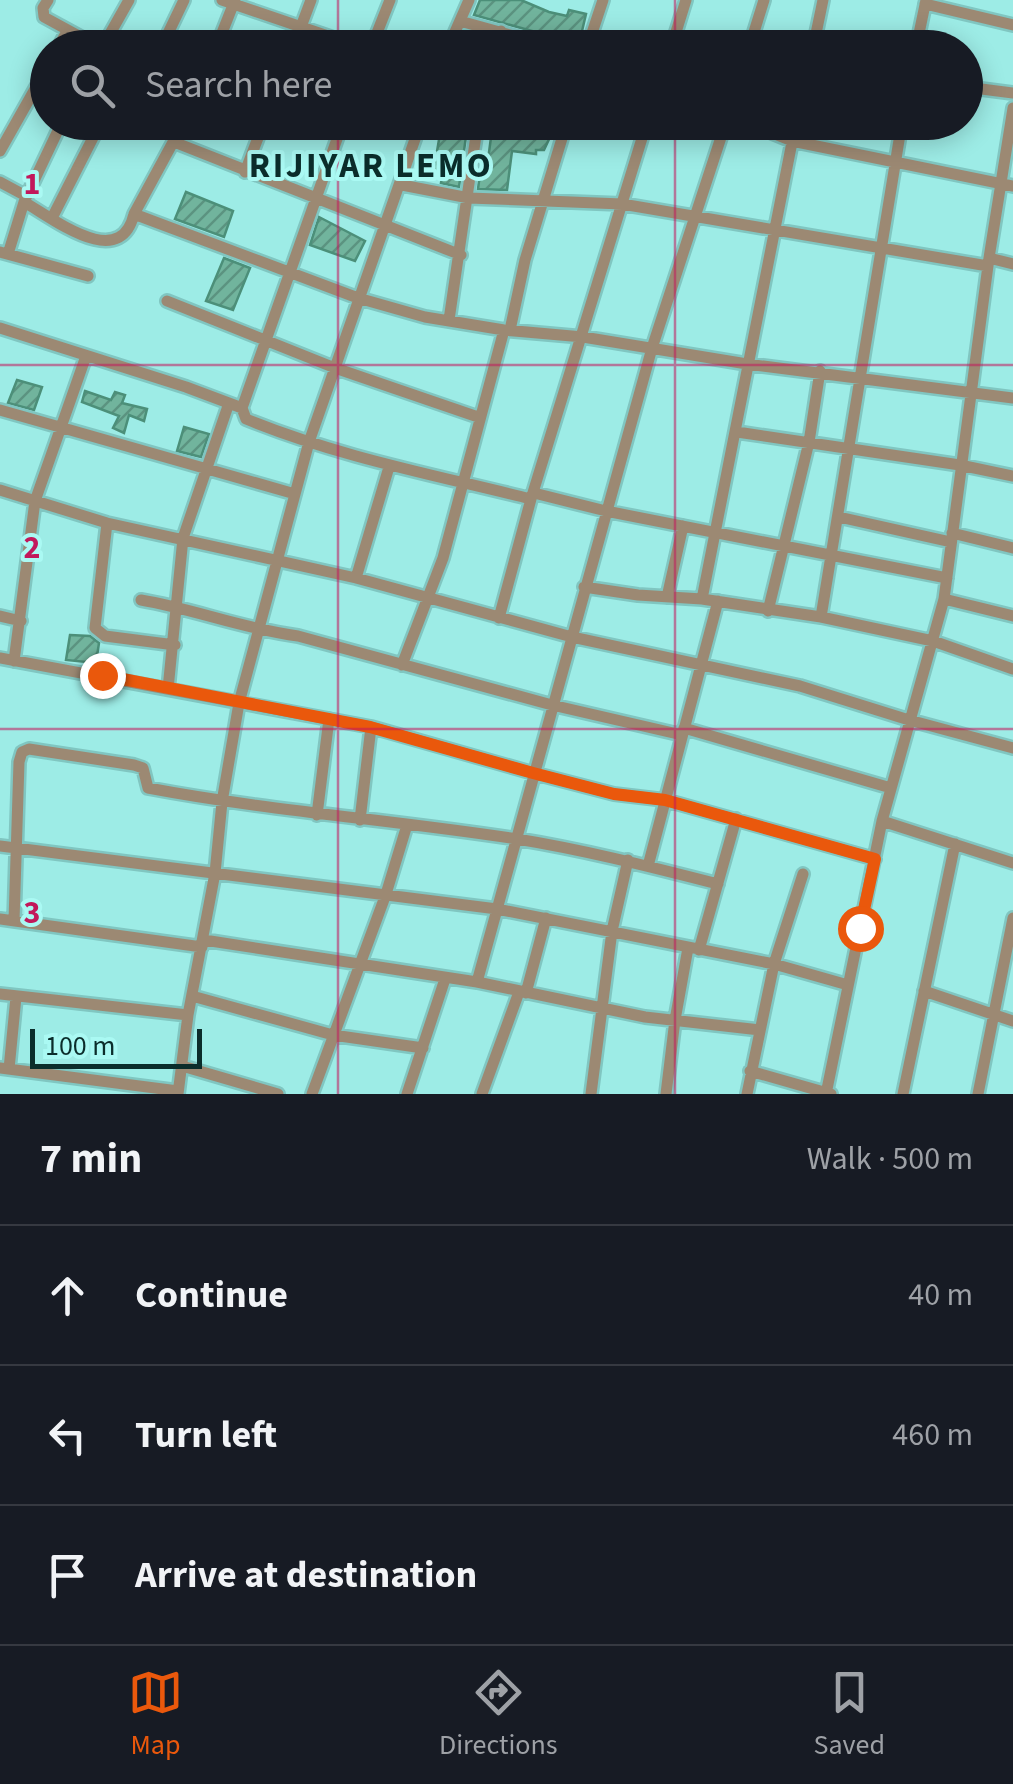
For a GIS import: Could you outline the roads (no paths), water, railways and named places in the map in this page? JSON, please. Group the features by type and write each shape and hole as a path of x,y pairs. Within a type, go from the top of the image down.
{"street":[{"path":"48,0 44,16 65,30"},
{"path":"112,30 129,0"},
{"path":"170,30 184,0"},
{"path":"300,30 311,0"},
{"path":"378,30 390,0"},
{"path":"456,30 470,0"},
{"path":"594,30 603,0"},
{"path":"677,30 686,0"},
{"path":"754,30 764,0"},
{"path":"816,30 822,0"},
{"path":"221,30 230,2 310,30"},
{"path":"920,30 925,2 1013,26"},
{"path":"460,21 497,30"},
{"path":"983,89 1013,93"},
{"path":"0,151 30,98"},
{"path":"750,1071 828,1094 882,821 944,599 988,262 1007,185 1013,108"},
{"path":"53,140 4,253 88,276"},
{"path":"52,218 92,140"},
{"path":"245,172 257,140"},
{"path":"168,689 183,538 208,468 264,342 337,140"},
{"path":"16,997 5,1069 178,1092 239,703 308,442 416,140"},
{"path":"450,320 476,140"},
{"path":"402,665 464,482 478,417 562,140"},
{"path":"499,618 641,140"},
{"path":"477,982 652,348 721,140"},
{"path":"821,616 899,140"},
{"path":"702,599 792,141 1007,185"},
{"path":"0,182 52,218 99,242 114,242 124,236 174,142 461,255"},
{"path":"402,186 470,198 622,204 698,214 883,249 1013,264"},
{"path":"134,214 358,298 425,318 1013,398"},
{"path":"167,301 264,342 478,417"},
{"path":"0,328 186,386 235,406 246,420 389,467 947,578"},
{"path":"14,661 35,501 86,356"},
{"path":"768,610 809,442 820,371"},
{"path":"0,410 294,494"},
{"path":"737,432 1013,476"},
{"path":"356,578 389,467"},
{"path":"0,490 107,523 356,578 572,637 800,686 1013,748"},
{"path":"839,517 1013,548"},
{"path":"107,523 95,628 105,636 174,645"},
{"path":"667,596 683,526"},
{"path":"584,587 821,616 933,641 1013,669"},
{"path":"944,599 1013,616"},
{"path":"140,600 176,606 258,631 298,636 552,705 682,732 891,788"},
{"path":"648,866 718,602"},
{"path":"0,616 21,621"},
{"path":"0,658 370,727 614,794 665,800 875,859"},
{"path":"317,815 329,719"},
{"path":"360,820 370,727"},
{"path":"14,920 19,762 22,752 30,749 134,764 143,768 148,788 222,802 515,839 628,860 718,884"},
{"path":"666,1094 675,1020 736,819"},
{"path":"882,821 1013,863"},
{"path":"312,1094 386,894 407,825"},
{"path":"903,1094 954,844"},
{"path":"0,846 497,909 774,964 848,984"},
{"path":"591,1094 612,931 628,860"},
{"path":"747,1094 774,964 803,874"},
{"path":"0,918 360,964 477,982 602,1010 760,1030"},
{"path":"482,1094 523,992 546,918"},
{"path":"978,1094 1013,918"},
{"path":"408,1094 445,978"},
{"path":"924,991 1013,1021"},
{"path":"0,994 188,1014"},
{"path":"192,996 333,1035 423,1048"},
{"path":"182,1066 278,1094"}],"district":[{"name":"RIJIYAR LEMO","path":"371,166"}]}
